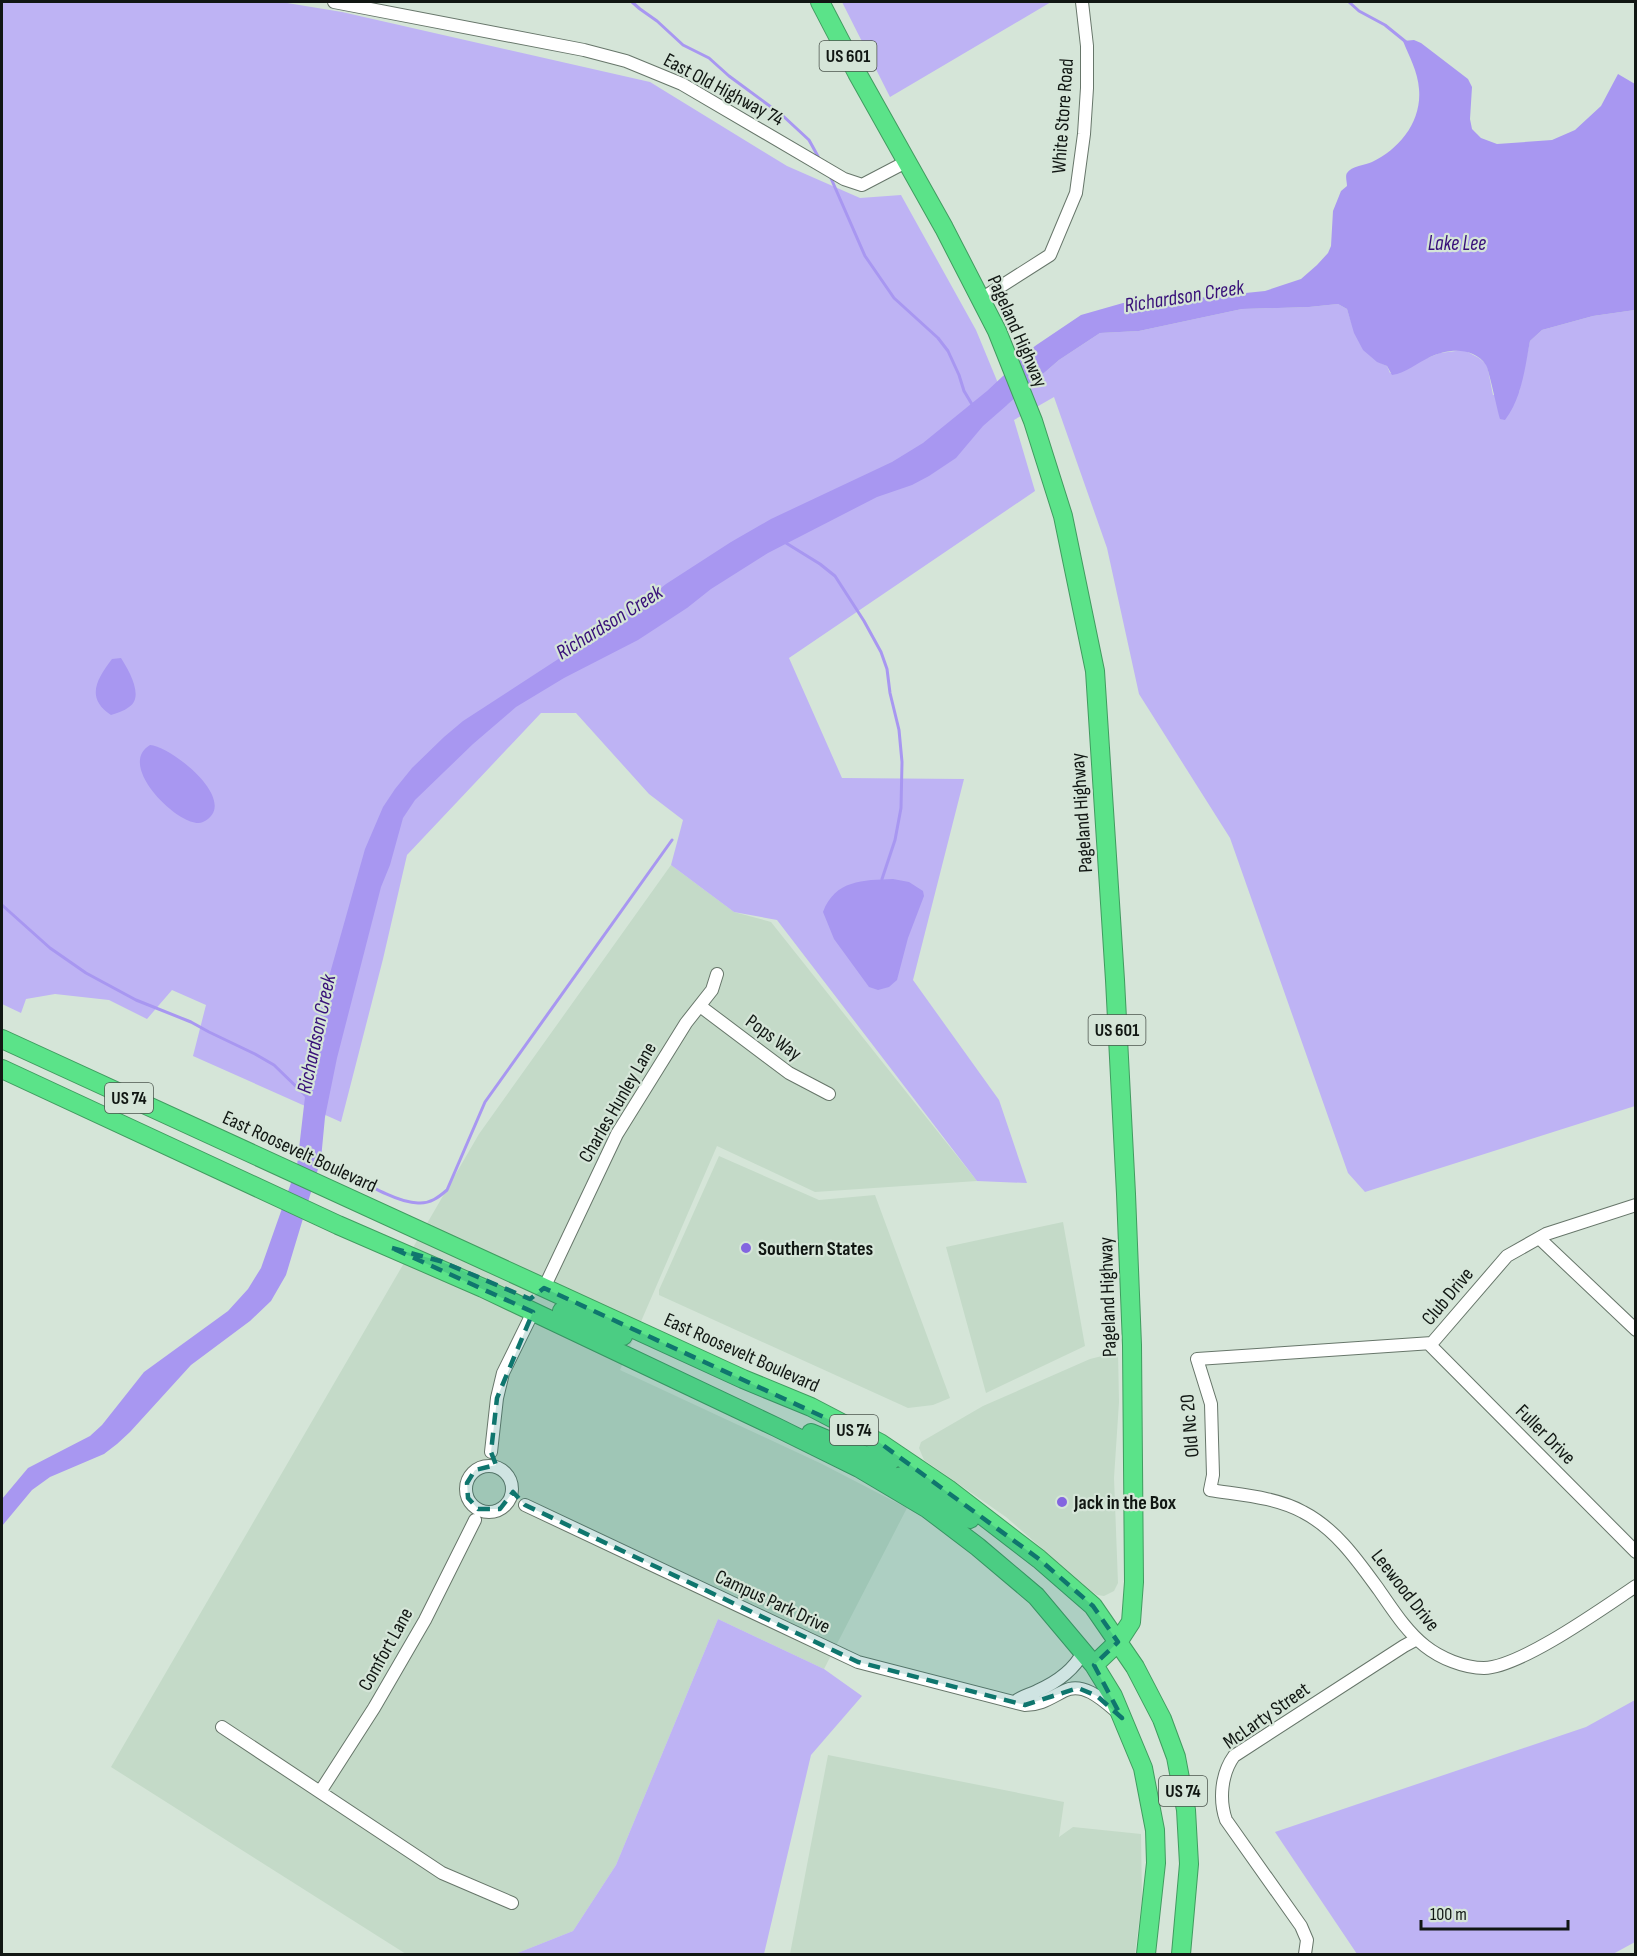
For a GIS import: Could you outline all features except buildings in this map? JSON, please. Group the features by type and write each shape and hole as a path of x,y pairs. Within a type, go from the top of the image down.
{"highway":[{"name":"Pageland Highway","path":"820,2 856,73 997,331 1033,421 1063,516 1095,671 1115,980 1132,1345 1134,1582 1131,1622 1118,1642 1088,1659"},
{"name":"East Roosevelt Boulevard","path":"2,1039 742,1379 811,1407 880,1443 948,1489 1028,1550 1093,1606 1135,1667 1162,1719 1176,1757 1186,1810 1189,1864 1181,1954"},
{"path":"2,1050 45,1068 74,1073"},
{"name":"US 74","path":"2,1069 338,1225 562,1325 776,1427 880,1480 928,1509 1036,1596 1088,1659 1113,1696 1143,1768 1155,1830 1156,1863 1146,1954"},
{"path":"392,1248 440,1262 527,1297 537,1295 544,1288"},
{"path":"533,1312 545,1307 554,1308 645,1346 704,1361"},
{"path":"776,1427 817,1434 883,1463 889,1462 897,1455"},
{"path":"880,1480 903,1476 1012,1547 1028,1550"}],"street":[{"name":"East Old Highway 74","path":"334,2 584,50 626,61 682,84 844,179 862,185 906,162"},
{"name":"White Store Road","path":"981,298 1050,255 1076,193 1084,134 1087,88 1087,46 1082,2"},
{"name":"Charles Hunley Lane","path":"544,1288 617,1134 686,1023 712,990 717,974"},
{"name":"Pops Way","path":"700,1006 781,1068 830,1094"},
{"name":"Club Drive","path":"1197,1359 1432,1343 1507,1256 1539,1238 1635,1204"},
{"path":"1539,1238 1635,1330"},
{"path":"475,1520 466,1490 467,1483 470,1476 482,1467 491,1452 497,1398 503,1373 533,1312"},
{"name":"Fuller Drive","path":"1429,1344 1635,1552"},
{"name":"Old Nc 20","path":"1197,1359 1210,1404 1213,1475 1210,1491"},
{"path":"491,1452 497,1467 508,1476 512,1491 506,1504"},
{"path":"482,1467 497,1467"},
{"name":"Campus Park Drive","path":"512,1491 525,1505 858,1662 1025,1705 1041,1704 1065,1690 1078,1688 1097,1696 1122,1718"},
{"name":"Leewood Drive","path":"1210,1491 1281,1502 1313,1518 1330,1530 1354,1555 1409,1632 1427,1648 1459,1664 1485,1668 1523,1657 1635,1586"},
{"path":"471,1501 478,1509 485,1511"},
{"name":"Campus Park Drive","path":"506,1504 525,1505"},
{"name":"Comfort Lane","path":"320,1792 374,1708 424,1620 475,1520 485,1511 493,1511 506,1504"},
{"name":"McLarty Street","path":"1305,1954 1307,1940 1301,1926 1226,1820 1222,1789 1228,1764 1234,1756 1418,1639"},
{"path":"1016,1701 1022,1696 1045,1687 1088,1659"},
{"path":"222,1727 442,1873 512,1903"}],"highlighted area":[{"path":"392,1248 440,1261 530,1299 544,1288 880,1443 1039,1559 1093,1606 1118,1642 1094,1665 1122,1718 1097,1696 1078,1688 1025,1705 858,1662 525,1505 513,1492 500,1509 478,1509 468,1498 467,1483 475,1470 496,1465 491,1452 497,1398 533,1312"}],"shaded area":[{"path":"2,2 281,2 342,12 650,82 787,166 860,198 901,195 976,330 1007,405 1059,360 1100,333 1139,331 1242,309 1338,304 1347,309 1356,335 1365,350 1387,366 1390,373 1440,353 1464,350 1487,365 1493,395 1519,392 1530,341 1542,330 1593,316 1635,310 1635,1106 1365,1192 1348,1173 1230,838 1139,694 1107,548 1054,397 1014,420 1035,491 789,658 842,778 964,779 913,980 999,1100 1027,1183 977,1181 777,920 734,912 671,865 683,820 649,794 576,713 541,713 407,855 341,1122 193,1056 206,1005 172,990 147,1019 109,1000 55,994 26,999 21,1013 2,1004"},
{"path":"842,2 1051,2 890,97"},
{"path":"671,865 734,912 771,922 977,1181 815,1192 717,1146 620,1370 822,1464 907,1508 824,1669 718,1619 616,1865 573,1931 515,1954 406,1954 111,1767 479,1134"},
{"path":"719,1156 819,1200 875,1195 950,1398 933,1405 908,1408 659,1295 659,1290"},
{"path":"1063,1222 1085,1346 986,1393 946,1247"},
{"path":"1118,1352 1119,1402 1114,1478 1118,1583 1114,1591 1104,1596 1097,1595 1090,1590 1006,1517 924,1460 919,1448 921,1442 983,1406 1090,1359"},
{"path":"718,1619 824,1669 862,1696 811,1755 764,1954 515,1954 573,1931 616,1865"},
{"path":"1635,1700 1635,1942 1613,1954 1357,1954 1275,1832 1586,1727"},
{"path":"828,1755 1064,1802 1059,1837 1073,1827 1141,1834 1142,1899 1135,1954 790,1954"}],"water":[{"path":"1414,40 1468,79 1472,87 1470,119 1472,129 1481,138 1497,144 1552,140 1575,130 1601,106 1618,74 1635,84 1635,310 1593,316 1542,330 1530,341 1519,392 1505,420 1500,419 1487,368 1481,359 1467,352 1444,352 1392,375 1387,366 1377,362 1363,350 1354,333 1347,309 1338,304 1242,309 1139,331 1100,333 1059,360 983,426 956,458 929,476 912,485 877,497 768,553 638,640 564,678 516,707 473,744 415,800 403,818 390,865 381,887 337,1058 325,1117 321,1159 286,1275 271,1301 250,1321 191,1365 117,1444 104,1454 50,1477 32,1490 2,1526 2,1499 28,1468 90,1436 102,1425 144,1372 228,1311 248,1289 261,1268 297,1166 308,1071 325,991 365,849 383,807 412,768 463,721 632,611 666,584 731,542 771,519 892,462 923,443 987,391 1035,346 1081,315 1123,303 1158,302 1265,291 1301,279 1328,253 1331,246 1333,211 1341,191 1347,186 1347,173 1392,150 1413,123 1419,101 1419,89 1413,64 1403,41"},
{"path":"121,658 134,683 135,697 129,707 111,715 98,702 96,688 112,659"},
{"path":"150,745 173,755 187,765 200,777 209,790 214,802 213,813 203,822 194,822 168,808 146,781 140,767 141,755"},
{"path":"893,879 909,882 923,891 924,896 908,938 897,980 889,987 878,990 869,987 834,939 823,912 835,893 851,884"}],"waterway":[{"path":"632,2 683,45 709,58 729,76 782,115 809,140 820,160"},
{"path":"1349,2 1359,11 1385,25 1406,42"},
{"path":"830,176 865,256 894,298 938,338 948,351 964,391 973,406"},
{"path":"784,540 835,576 864,621 881,652 887,669 899,730 902,762 901,808 895,840 882,879"},
{"path":"320,1159 382,1192 407,1202 430,1201 447,1190 485,1102 672,840"},
{"name":"Richardson Creek","path":"2,905 50,948 86,973 136,1000 191,1022 255,1054 274,1065 306,1096"}],"place":[{"name":"Southern States","path":"746,1248"},
{"name":"Jack in the Box","path":"1062,1502"}],"water label":[{"name":"Lake Lee","path":"1457,243"}]}
